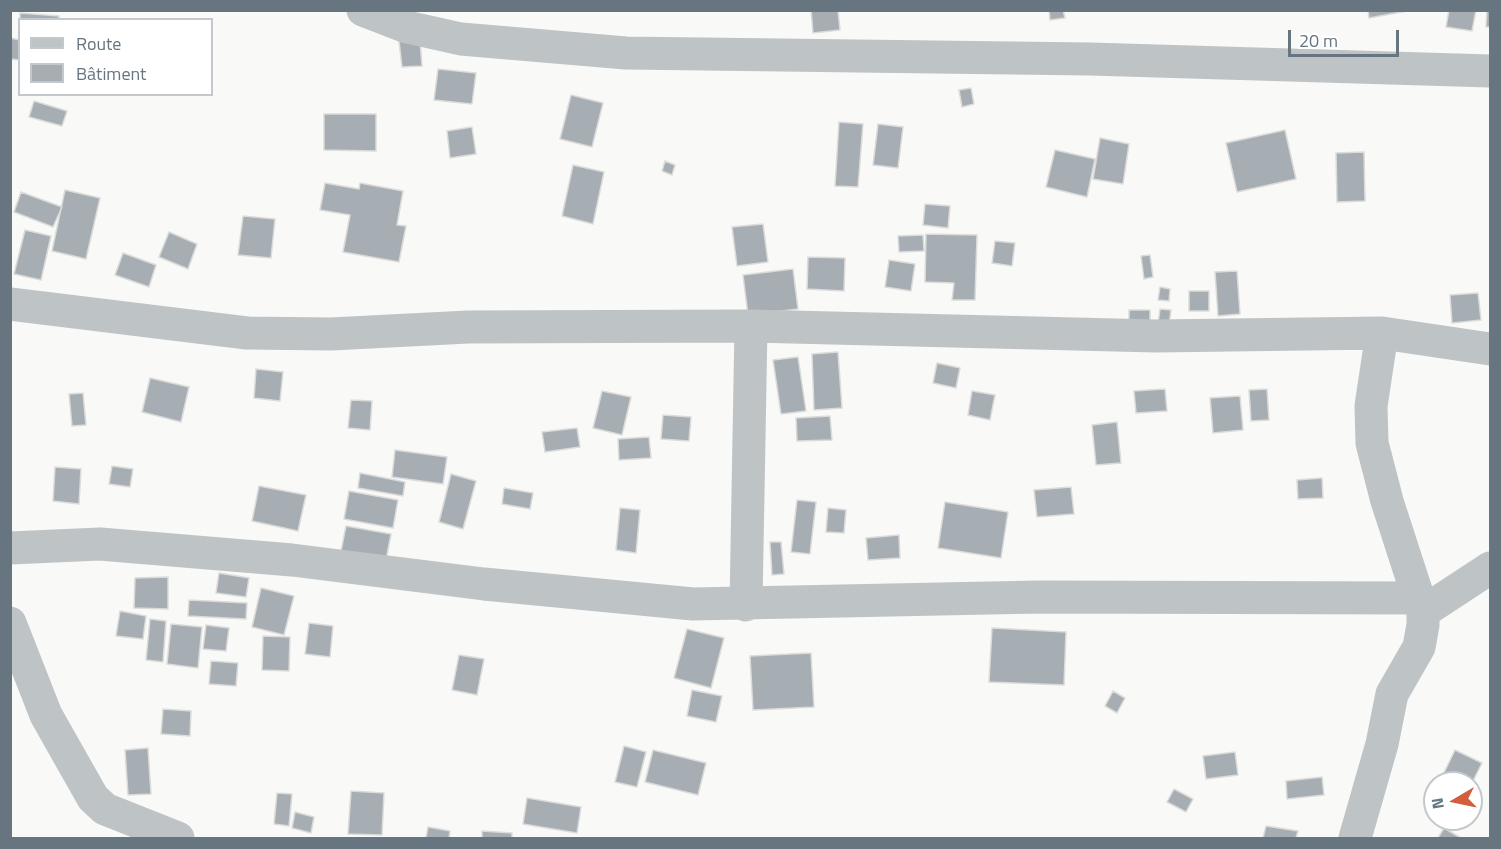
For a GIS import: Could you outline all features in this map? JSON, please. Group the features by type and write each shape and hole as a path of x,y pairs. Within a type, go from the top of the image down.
{"street":[{"path":"363,10 406,27 461,39 626,53 1090,59 1491,71"},
{"path":"10,303 247,333 332,334 468,327 751,326 1156,336 1382,333 1491,349"},
{"path":"746,605 751,326"},
{"path":"1355,838 1383,744 1392,694 1419,647 1421,605 1387,501 1372,443 1371,406 1382,333"},
{"path":"10,548 100,543 292,560 484,584 693,604 746,605 1040,597 1421,605 1491,568"},
{"path":"10,623 46,715 93,798 105,809 178,838"}],"building":[{"path":"811,10 838,10 840,30 813,33"},
{"path":"1049,10 1063,10 1065,18 1050,20"},
{"path":"1368,10 1412,10 1369,18"},
{"path":"1449,10 1476,10 1472,31 1446,27"},
{"path":"1487,10 1490,10 1490,27 1486,27"},
{"path":"20,13 59,16 59,18 20,18"},
{"path":"10,38 18,40 18,60 10,59"},
{"path":"420,40 422,66 402,67 399,41"},
{"path":"438,69 476,73 472,104 434,100"},
{"path":"971,88 974,104 962,107 959,90"},
{"path":"571,95 603,103 592,147 560,139"},
{"path":"34,101 67,111 62,126 29,117"},
{"path":"324,114 376,114 376,151 324,150"},
{"path":"839,122 863,124 858,187 835,186"},
{"path":"878,124 903,127 898,168 873,165"},
{"path":"472,127 476,154 450,158 447,131"},
{"path":"1285,130 1296,179 1237,192 1226,143"},
{"path":"1100,138 1129,144 1123,184 1093,179"},
{"path":"1055,150 1095,159 1087,197 1046,187"},
{"path":"1364,152 1365,201 1337,202 1336,153"},
{"path":"665,161 675,165 672,175 662,171"},
{"path":"573,165 604,172 593,224 562,216"},
{"path":"325,183 359,189 360,183 403,191 397,225 406,226 399,262 343,252 350,215 320,210"},
{"path":"65,190 100,198 86,259 52,251"},
{"path":"21,192 62,207 53,227 14,212"},
{"path":"925,204 950,206 948,228 923,225"},
{"path":"243,216 275,219 271,258 238,255"},
{"path":"763,224 768,262 737,266 732,227"},
{"path":"25,230 51,236 41,280 14,274"},
{"path":"169,232 197,244 188,269 159,257"},
{"path":"926,234 977,235 975,300 952,300 954,283 925,282"},
{"path":"923,235 924,251 899,252 898,236"},
{"path":"995,241 1015,243 1012,266 992,263"},
{"path":"123,253 156,265 149,287 115,275"},
{"path":"1150,255 1153,277 1144,279 1141,256"},
{"path":"808,257 845,258 844,291 807,289"},
{"path":"889,260 915,264 911,291 885,287"},
{"path":"793,269 798,309 748,315 743,275"},
{"path":"1237,271 1240,314 1218,316 1215,272"},
{"path":"1160,287 1170,289 1169,301 1158,300"},
{"path":"1189,291 1209,291 1209,311 1189,311"},
{"path":"1478,293 1481,320 1452,323 1450,295"},
{"path":"1160,309 1171,310 1168,332 1157,332"},
{"path":"1129,310 1150,310 1150,325 1129,325"},
{"path":"838,352 842,408 814,410 812,354"},
{"path":"798,357 806,411 781,414 773,360"},
{"path":"937,363 960,368 956,388 933,383"},
{"path":"256,369 283,372 280,401 254,398"},
{"path":"150,378 189,387 181,422 142,412"},
{"path":"1165,389 1167,411 1136,413 1134,391"},
{"path":"1267,389 1269,420 1251,421 1249,390"},
{"path":"602,391 631,397 622,435 593,428"},
{"path":"972,391 995,395 990,420 968,415"},
{"path":"83,393 86,425 72,426 69,394"},
{"path":"1240,396 1243,430 1213,433 1210,398"},
{"path":"351,400 372,401 370,430 348,428"},
{"path":"663,415 691,417 689,441 661,439"},
{"path":"830,416 832,440 797,441 796,418"},
{"path":"1117,422 1121,463 1096,465 1092,425"},
{"path":"577,428 580,447 545,452 542,432"},
{"path":"649,437 651,458 619,460 618,439"},
{"path":"395,450 447,457 443,484 392,477"},
{"path":"112,466 133,469 130,487 109,484"},
{"path":"55,467 81,469 79,504 53,501"},
{"path":"360,473 405,482 403,496 358,488"},
{"path":"451,474 476,481 463,529 439,522"},
{"path":"1322,478 1323,498 1298,499 1297,480"},
{"path":"259,486 306,495 298,531 252,521"},
{"path":"1071,487 1074,514 1037,517 1034,490"},
{"path":"504,488 533,493 530,509 502,504"},
{"path":"349,491 398,500 393,528 344,519"},
{"path":"797,500 816,502 810,554 791,552"},
{"path":"945,502 1008,512 1001,558 938,548"},
{"path":"620,508 640,510 636,553 616,550"},
{"path":"828,508 846,510 844,533 826,532"},
{"path":"346,526 391,534 386,560 341,551"},
{"path":"899,535 900,558 868,560 866,538"},
{"path":"770,542 781,542 784,574 772,575"},
{"path":"219,573 249,578 246,597 216,593"},
{"path":"168,577 168,609 134,608 135,578"},
{"path":"261,588 294,596 284,635 252,627"},
{"path":"189,600 247,603 246,619 188,616"},
{"path":"120,611 146,616 143,639 116,636"},
{"path":"150,619 166,621 163,662 146,660"},
{"path":"309,623 333,626 330,657 305,654"},
{"path":"171,624 202,627 198,668 167,664"},
{"path":"206,625 229,628 226,651 203,649"},
{"path":"992,628 1066,632 1064,685 989,682"},
{"path":"687,629 724,638 711,688 674,678"},
{"path":"263,636 290,637 289,671 262,670"},
{"path":"811,653 814,707 753,710 750,656"},
{"path":"459,655 484,659 477,695 452,690"},
{"path":"211,661 238,663 236,686 209,684"},
{"path":"692,690 722,696 716,722 687,716"},
{"path":"1113,691 1125,698 1117,713 1105,706"},
{"path":"163,709 191,711 190,736 161,734"},
{"path":"624,746 646,752 637,787 615,782"},
{"path":"148,748 151,794 128,795 125,750"},
{"path":"653,750 706,763 698,795 645,782"},
{"path":"1455,750 1482,763 1478,771 1445,771"},
{"path":"1235,752 1238,775 1206,779 1203,756"},
{"path":"1322,777 1324,795 1287,799 1286,781"},
{"path":"1174,789 1193,799 1186,812 1167,802"},
{"path":"351,791 384,793 382,835 348,834"},
{"path":"277,793 292,794 289,826 274,824"},
{"path":"527,798 581,807 577,833 523,824"},
{"path":"295,812 314,817 311,833 292,828"},
{"path":"1266,826 1298,831 1296,838 1263,838"},
{"path":"428,827 450,831 449,838 426,838"},
{"path":"482,831 512,833 512,838 482,838"},
{"path":"1442,831 1449,831 1461,838 1438,838"}]}
